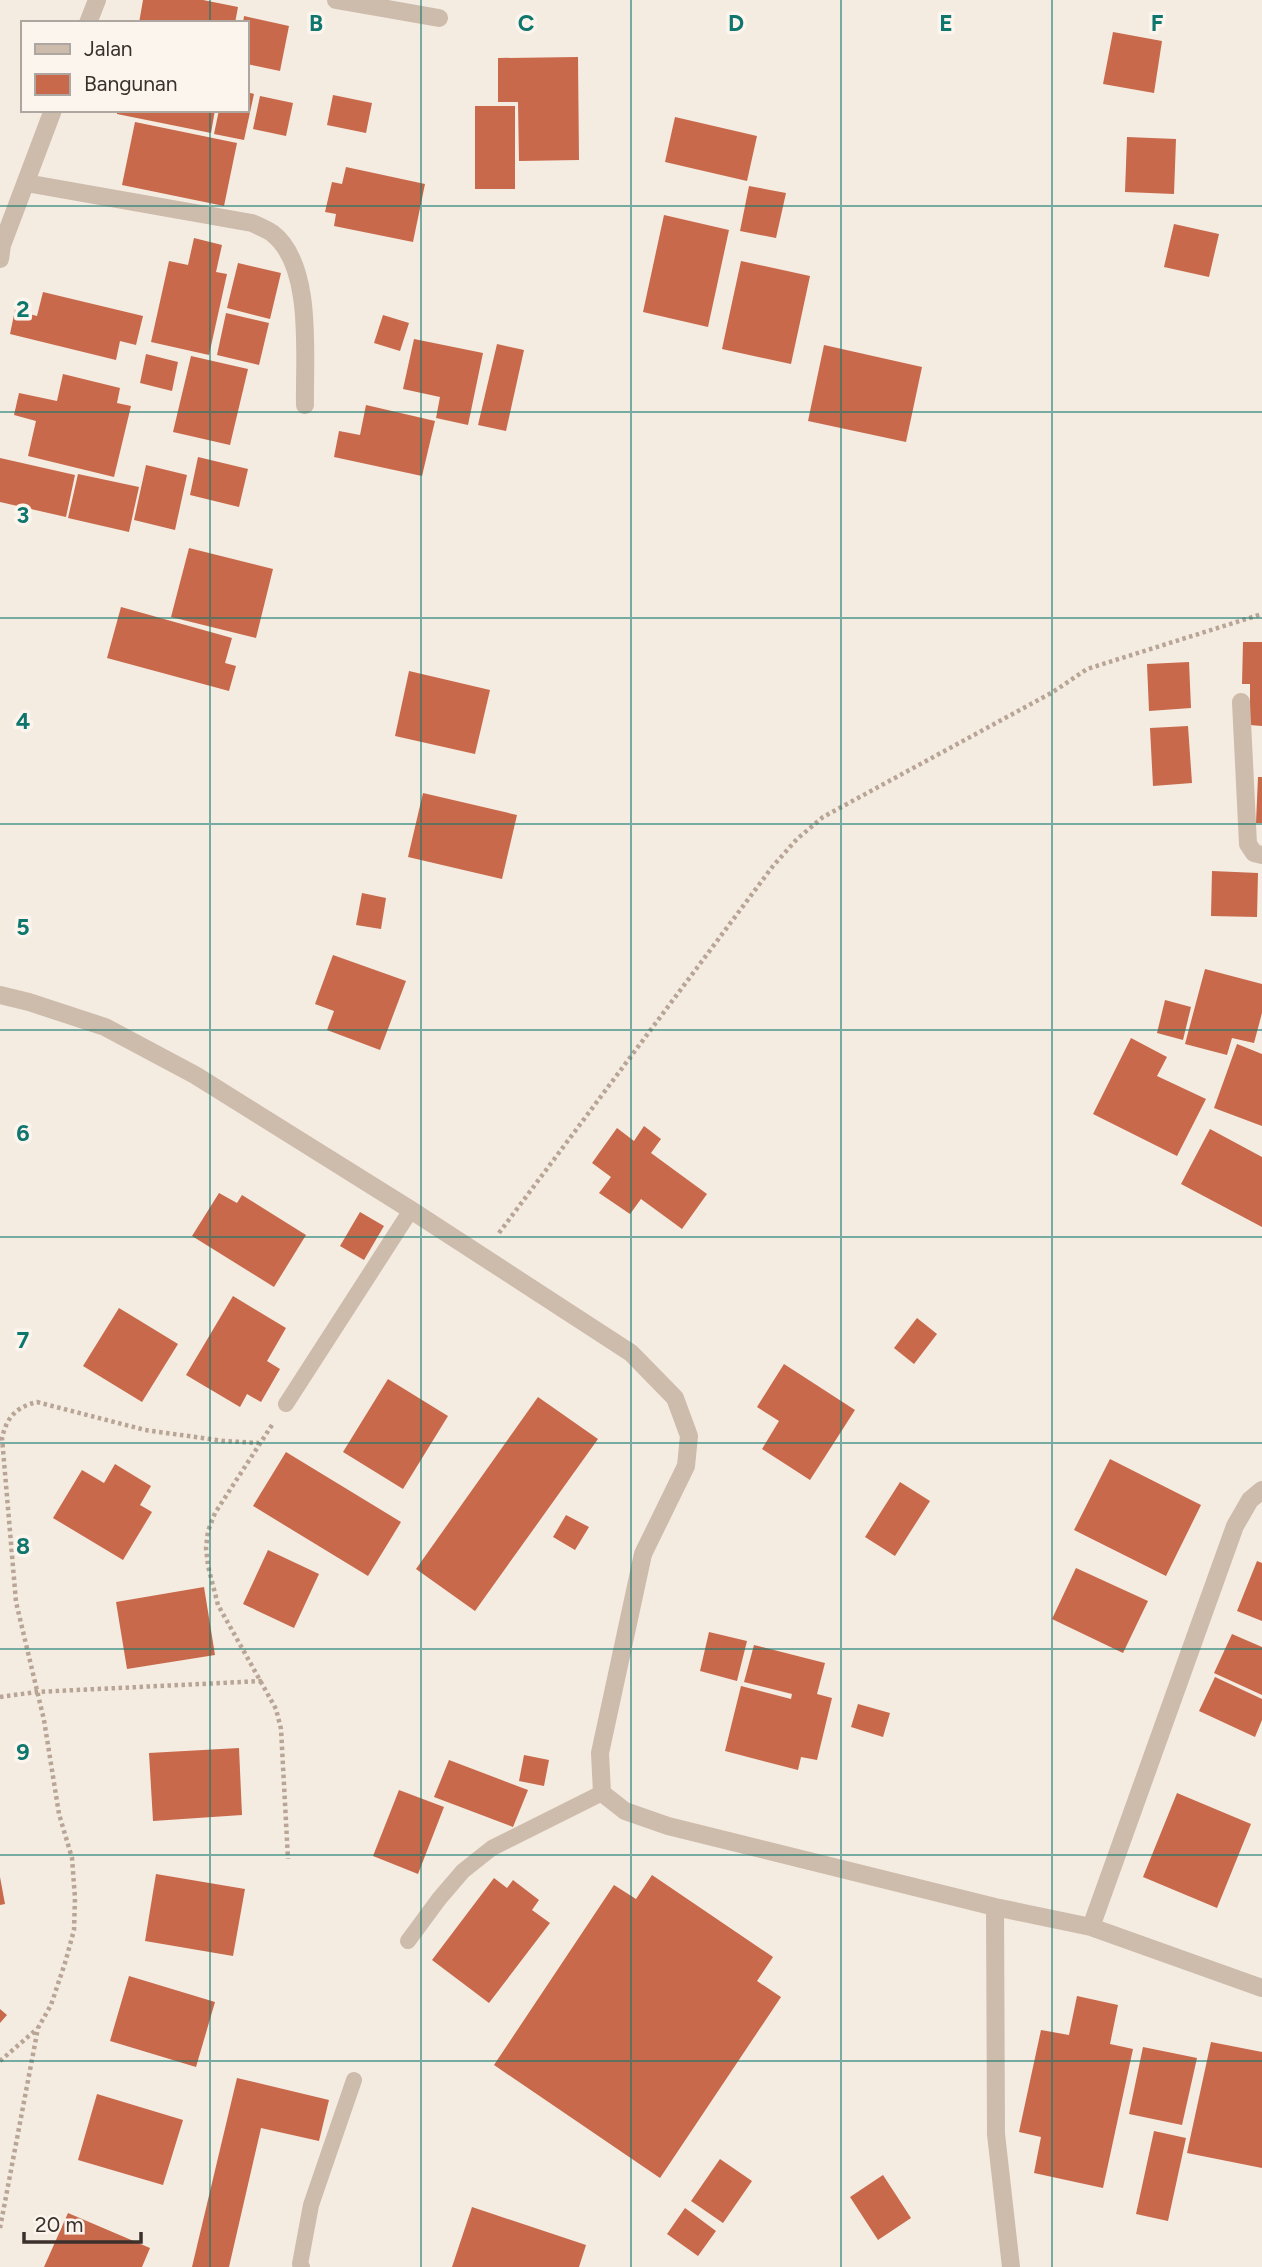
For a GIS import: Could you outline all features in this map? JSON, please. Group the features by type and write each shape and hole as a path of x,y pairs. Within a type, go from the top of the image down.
{"street":[{"path":"89,21 97,0"},
{"path":"336,0 439,18"},
{"path":"0,259 2,245 52,112"},
{"path":"26,183 253,223 273,234 290,256 304,299 305,405"},
{"path":"1241,702 1248,844 1254,853 1262,855"},
{"path":"0,995 105,1027 195,1075 411,1210 631,1353 675,1398 689,1436 687,1466 643,1554 600,1754 602,1793 625,1811 668,1826 995,1907 1091,1927 1262,1988"},
{"path":"1091,1927 1235,1526 1250,1500 1262,1490"},
{"path":"995,1907 996,2134 1012,2267"}],"lane":[{"path":"286,1404 411,1210"},
{"path":"408,1941 463,1871 492,1848 602,1793"},
{"path":"302,2267 300,2264 311,2206 354,2080"}],"path":[{"path":"481,1256 772,866 797,839 823,817 1053,692 1087,669 1262,614"},
{"path":"0,2228 38,2028 51,2005 65,1963 74,1930 75,1898 72,1858 59,1814 44,1720 16,1602 2,1438 6,1424 22,1406 37,1402 145,1430 259,1443"},
{"path":"286,1404 215,1513 208,1531 206,1548 218,1605 276,1709 281,1729 288,1858"},
{"path":"0,1697 36,1692 261,1681"},
{"path":"0,2061 38,2028"}],"building":[{"path":"143,0 203,0 238,7 235,21 139,21"},
{"path":"244,16 289,26 280,71 248,64 248,21 243,21"},
{"path":"1113,32 1162,41 1154,93 1103,84"},
{"path":"578,57 579,160 519,161 518,102 498,102 498,58"},
{"path":"248,92 254,94 244,140 214,134 219,112 248,112"},
{"path":"333,95 372,103 366,133 327,125"},
{"path":"260,96 293,103 286,136 253,129"},
{"path":"475,106 515,106 515,189 475,189"},
{"path":"117,112 215,112 211,133"},
{"path":"675,117 757,136 747,181 665,162"},
{"path":"135,122 237,143 224,206 122,185"},
{"path":"1127,137 1176,139 1174,194 1125,192"},
{"path":"346,167 425,184 413,242 334,226 336,214 325,212 332,182 342,184"},
{"path":"749,186 786,193 776,238 740,231"},
{"path":"664,215 729,230 708,327 643,312"},
{"path":"1174,224 1219,234 1209,277 1164,267"},
{"path":"194,238 222,245 216,272 227,274 209,355 151,342 169,261 188,265"},
{"path":"741,261 810,276 791,364 722,349"},
{"path":"238,263 281,273 270,319 227,308"},
{"path":"43,292 143,316 136,345 120,341 116,360 10,334 15,310 37,316"},
{"path":"226,313 269,323 259,365 217,355"},
{"path":"383,315 409,323 400,351 374,343"},
{"path":"414,339 483,353 468,425 436,418 440,397 403,389"},
{"path":"497,344 524,350 506,431 478,425"},
{"path":"824,345 922,367 906,442 808,421"},
{"path":"146,354 178,362 172,391 140,383"},
{"path":"191,356 248,369 230,445 173,432"},
{"path":"63,374 120,388 117,403 131,406 114,477 28,456 36,421 14,415 19,393 57,401"},
{"path":"366,405 435,421 422,476 334,457 339,431 360,435"},
{"path":"198,457 248,469 239,507 190,495"},
{"path":"0,458 75,475 66,517 0,502"},
{"path":"146,465 187,475 175,530 134,520"},
{"path":"78,474 139,487 129,532 68,518"},
{"path":"189,548 273,569 256,638 171,617"},
{"path":"121,607 232,638 225,663 236,666 229,691 107,658"},
{"path":"1243,642 1262,642 1262,726 1250,725 1250,684 1242,684"},
{"path":"1189,662 1191,708 1149,711 1147,664"},
{"path":"409,671 490,690 475,754 395,736"},
{"path":"1188,726 1192,783 1153,786 1150,728"},
{"path":"1258,777 1262,777 1262,823 1256,823"},
{"path":"423,793 517,815 502,879 408,857"},
{"path":"1212,871 1258,873 1257,917 1211,916"},
{"path":"362,893 386,898 381,929 356,925"},
{"path":"333,955 406,981 380,1050 327,1030 334,1011 315,1004"},
{"path":"1205,969 1262,984 1262,1013 1254,1043 1232,1038 1227,1055 1185,1044"},
{"path":"1165,1000 1191,1007 1183,1040 1157,1033"},
{"path":"1131,1038 1167,1057 1157,1076 1206,1099 1177,1156 1093,1114"},
{"path":"1237,1044 1262,1054 1262,1126 1214,1108"},
{"path":"644,1126 661,1139 651,1153 707,1194 682,1229 641,1199 630,1214 599,1193 611,1177 592,1163 617,1128 634,1141"},
{"path":"1210,1129 1262,1157 1262,1227 1181,1184"},
{"path":"219,1193 237,1203 242,1195 306,1235 274,1287 192,1236"},
{"path":"360,1212 384,1226 364,1260 340,1246"},
{"path":"233,1296 286,1328 267,1361 280,1369 261,1402 247,1394 240,1407 186,1375"},
{"path":"119,1308 178,1344 142,1402 83,1366"},
{"path":"917,1318 937,1334 914,1364 894,1348"},
{"path":"784,1364 855,1410 810,1480 762,1449 779,1421 757,1407"},
{"path":"388,1379 448,1416 403,1489 343,1452"},
{"path":"538,1397 598,1439 475,1611 416,1569"},
{"path":"286,1452 401,1522 368,1576 253,1506"},
{"path":"1110,1459 1201,1505 1166,1576 1074,1530"},
{"path":"115,1464 151,1486 140,1505 152,1512 123,1560 53,1518 82,1470 104,1483"},
{"path":"900,1482 930,1501 895,1556 865,1537"},
{"path":"566,1515 589,1527 575,1550 553,1537"},
{"path":"268,1550 319,1574 294,1628 243,1604"},
{"path":"1257,1561 1262,1563 1262,1621 1237,1611"},
{"path":"1076,1568 1148,1601 1123,1653 1052,1619"},
{"path":"204,1587 215,1655 127,1669 116,1602"},
{"path":"709,1632 747,1641 737,1681 700,1671"},
{"path":"1232,1634 1262,1647 1262,1695 1214,1673"},
{"path":"754,1645 825,1663 817,1694 832,1698 817,1760 801,1757 798,1770 725,1751 741,1686 791,1699 792,1694 744,1682"},
{"path":"1215,1677 1262,1699 1262,1720 1255,1737 1199,1711"},
{"path":"858,1704 890,1713 883,1737 851,1727"},
{"path":"239,1748 242,1815 153,1821 149,1753"},
{"path":"524,1755 549,1760 544,1786 519,1781"},
{"path":"449,1760 528,1790 513,1827 434,1797"},
{"path":"399,1790 444,1807 418,1874 373,1856"},
{"path":"1177,1793 1251,1824 1217,1908 1143,1877"},
{"path":"156,1874 245,1889 233,1956 145,1941"},
{"path":"652,1875 773,1957 757,1981 781,1997 660,2178 494,2065 614,1885 636,1899"},
{"path":"0,1877 5,1904 0,1905"},
{"path":"494,1878 507,1888 513,1880 539,1900 532,1910 550,1923 489,2003 432,1960"},
{"path":"129,1976 215,2002 196,2067 110,2041"},
{"path":"1077,1996 1118,2005 1110,2044 1133,2049 1103,2188 1034,2173 1041,2137 1019,2132 1041,2030 1069,2035"},
{"path":"0,2009 7,2015 0,2023"},
{"path":"1211,2042 1262,2052 1262,2168 1187,2153"},
{"path":"1143,2047 1197,2058 1182,2125 1129,2114"},
{"path":"237,2078 329,2100 319,2141 261,2128 229,2267 192,2267"},
{"path":"97,2094 183,2120 163,2185 78,2160"},
{"path":"1154,2131 1186,2138 1168,2221 1136,2214"},
{"path":"720,2159 752,2181 723,2223 691,2201"},
{"path":"883,2175 911,2218 878,2240 850,2197"},
{"path":"472,2207 586,2245 579,2267 452,2267"},
{"path":"685,2208 716,2231 698,2256 667,2234"},
{"path":"68,2213 150,2248 142,2267 44,2267"}]}
